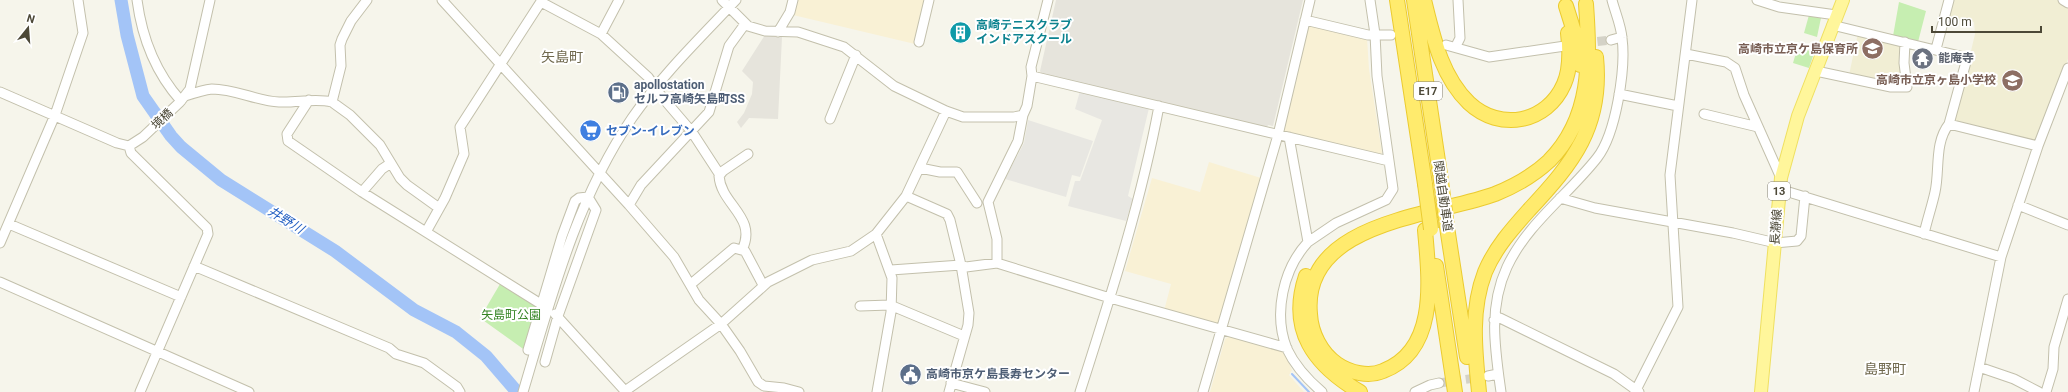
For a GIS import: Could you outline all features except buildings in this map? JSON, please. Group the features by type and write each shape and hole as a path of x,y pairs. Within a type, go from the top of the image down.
{"highway":[{"name":"関越自動車道","path":"1397,0 1396,31 1455,392"},
{"name":"関越自動車道","path":"1414,0 1472,392"},
{"path":"1424,0 1438,51 1451,80 1469,103 1493,118 1506,121 1530,118 1551,104 1559,94 1568,70 1570,57 1565,3"},
{"path":"1428,230 1428,301 1426,318 1416,345 1400,363 1380,373 1368,374 1356,372 1337,364 1321,346 1310,322 1309,310 1312,288 1321,267 1344,244 1366,232 1399,218 1495,194 1526,179 1549,160 1567,139 1582,105 1587,80 1589,52 1586,2"},
{"path":"1479,392 1474,320 1479,291 1486,270 1500,244 1570,164 1579,148 1592,115 1596,97 1597,68 1595,47 1586,2"},
{"path":"1360,392 1326,368 1317,358 1305,336 1301,323 1300,299 1307,274 1325,249 1347,232 1390,214 1493,186 1521,172 1545,153 1563,128 1570,114 1578,83 1580,53 1565,3"}],"main road":[{"name":"長瀞線","path":"1761,392 1776,243 1780,183 1798,116 1843,0"}],"street":[{"path":"0,243 54,115 82,33 78,0"},
{"path":"137,0 144,35 151,57 162,77 182,100"},
{"path":"182,100 192,81 210,0"},
{"path":"332,102 341,66 340,45 342,39 351,21 367,0"},
{"path":"442,0 630,206 674,257 699,300 721,324 740,350 754,378 762,389 784,388 799,392"},
{"path":"600,34 619,0"},
{"path":"722,0 745,24 762,30 798,32 844,46 878,75 894,86 946,111 963,117 1014,117 1023,115"},
{"path":"523,392 567,253 588,197 600,173 633,118 657,87 672,68 736,0"},
{"path":"778,32 790,12 792,0"},
{"path":"919,42 929,0"},
{"path":"997,263 997,239 988,202 1018,142 1023,115 1027,106 1032,76 1031,67 1048,0"},
{"path":"1203,392 1278,135 1310,0"},
{"path":"1322,392 1298,368 1287,348 1281,311 1282,294 1289,271 1300,250 1308,242 1336,223 1386,200 1393,188 1377,76 1375,34 1370,0"},
{"path":"1456,46 1460,38 1458,0"},
{"path":"1501,392 1494,349 1494,320 1498,293 1507,267 1525,237 1599,156 1613,122 1623,68 1622,37 1612,0"},
{"path":"1494,320 1500,318 1614,374 1637,391 1678,307 1670,175 1692,0"},
{"path":"1757,0 1779,7 1834,20 1905,42 1964,57 1966,62 1949,124 1944,130 1940,142 1936,191 1924,234"},
{"path":"1936,49 1949,0"},
{"path":"2063,0 2068,3"},
{"path":"426,232 445,198 464,154 460,127 541,1 600,34 657,87 662,97 692,132 720,175 721,190 741,216 746,229 747,236 742,250"},
{"path":"1306,20 1368,35 1396,31"},
{"path":"630,206 641,185 709,112 729,46 745,24"},
{"path":"1610,40 1622,37"},
{"path":"1816,71 1891,87 1907,87 1904,64 1905,42"},
{"path":"1446,45 1456,46 1466,51 1489,57 1565,46"},
{"path":"1686,54 1726,62 1735,68 1744,95 1780,183 1805,196 2001,257"},
{"path":"830,119 856,55"},
{"path":"1974,392 2001,257 2038,146 2068,68"},
{"path":"1032,76 1389,161"},
{"path":"182,100 212,89 231,91 280,102 317,99 332,102 350,115 380,145 407,185 439,208"},
{"path":"0,92 129,146 131,153 207,228 208,234 140,392"},
{"path":"1619,94 1678,106"},
{"name":"境橋","path":"129,146 144,136 182,100"},
{"path":"309,100 287,134 288,141 362,192 543,305"},
{"path":"1080,392 1110,298 1151,146 1158,106"},
{"path":"557,315 626,392 721,324 763,285 794,267 812,260 851,251 876,234 906,196 946,111"},
{"path":"1704,114 1758,127"},
{"path":"1949,124 2038,146"},
{"path":"1289,137 1308,242"},
{"path":"720,175 723,171 748,154"},
{"path":"362,192 382,169 391,163"},
{"path":"920,168 940,172 956,172 977,203"},
{"path":"906,196 947,214 950,220 961,265 969,313 948,392"},
{"path":"1560,198 1595,208 1673,221 1776,243 1797,241 1802,236 1805,196"},
{"path":"528,350 543,305 562,236 575,201 579,198 588,197"},
{"path":"545,362 557,315 596,210 588,197"},
{"path":"2018,205 2068,225"},
{"path":"9,224 181,297"},
{"path":"876,234 891,270 892,278 890,305 891,312 877,392"},
{"path":"691,284 734,248 745,251 763,285"},
{"path":"891,270 961,265 966,267 997,263 1110,298 1287,348"},
{"path":"194,266 389,348 396,354 424,363 457,387 460,392"},
{"path":"0,282 249,392"},
{"path":"2046,392 2052,369 2054,347 2068,302"},
{"path":"860,306 890,305 964,336"},
{"path":"1979,367 2014,379 2039,392"},
{"path":"1488,376 1498,374"},
{"path":"951,383 986,392"},
{"path":"1416,392 1430,385 1439,383"}],"shaded area":[{"path":"797,0 925,0 915,44 793,15"},
{"path":"1056,0 1303,0 1273,126 1268,125 1267,127 1042,74 1040,71"},
{"name":"高崎市立京ヶ島小学校","path":"1952,0 2058,0 2068,7 2068,59 2038,140 2035,141 1956,122 1954,119 1972,57 1971,51 1975,34 1974,22 1948,16"},
{"path":"1306,23 1367,38 1369,69 1382,153 1379,155 1281,132"},
{"path":"1858,33 1900,43 1903,47 1904,84 1892,85 1849,75"},
{"path":"765,35 782,37 778,119 749,118 741,128 737,122 744,113 752,94 753,82 742,71"},
{"path":"1080,91 1149,108 1128,196 1133,199 1126,221 1068,206 1075,181 1080,181 1102,120 1075,109"},
{"path":"1028,120 1093,141 1080,177 1072,175 1066,197 1005,179 1024,143"},
{"path":"1209,162 1261,178 1218,323 1214,325 1164,311 1171,284 1125,271 1152,178 1200,192"},
{"path":"1231,335 1283,350 1292,370 1289,375 1304,392 1210,392 1225,339"}],"green space":[{"path":"1899,2 1926,11 1918,42 1893,36"},
{"path":"1809,15 1821,18 1817,37 1804,33"},
{"path":"1798,46 1814,53 1809,68 1793,63"},
{"name":"矢島町公園","path":"500,284 538,308 526,351 480,318"}],"waterway":[{"name":"井野川","path":"121,0 127,35 143,96 171,136 181,147 221,180 335,251 414,310 456,332 486,356 517,392"},
{"path":"1292,374 1309,392"}],"tunnel":[{"path":"1584,43 1611,40"},
{"path":"1439,383 1483,377"}],"place":[{"name":"高崎テニスクラブ インドアスクール","path":"961,32"},
{"name":"高崎市立京ケ島保育所","path":"1873,49"},
{"name":"能庵寺","path":"1922,58"},
{"name":"高崎市立京ヶ島小学校","path":"2012,80"},
{"name":"apollostation セルフ高崎矢島町SS","path":"619,92"},
{"name":"セブン-イレブン","path":"590,131"},
{"name":"高崎市京ケ島長寿センター","path":"910,374"}],"district":[{"name":"矢島町","path":"562,57"},
{"name":"島野町","path":"1885,369"}]}
